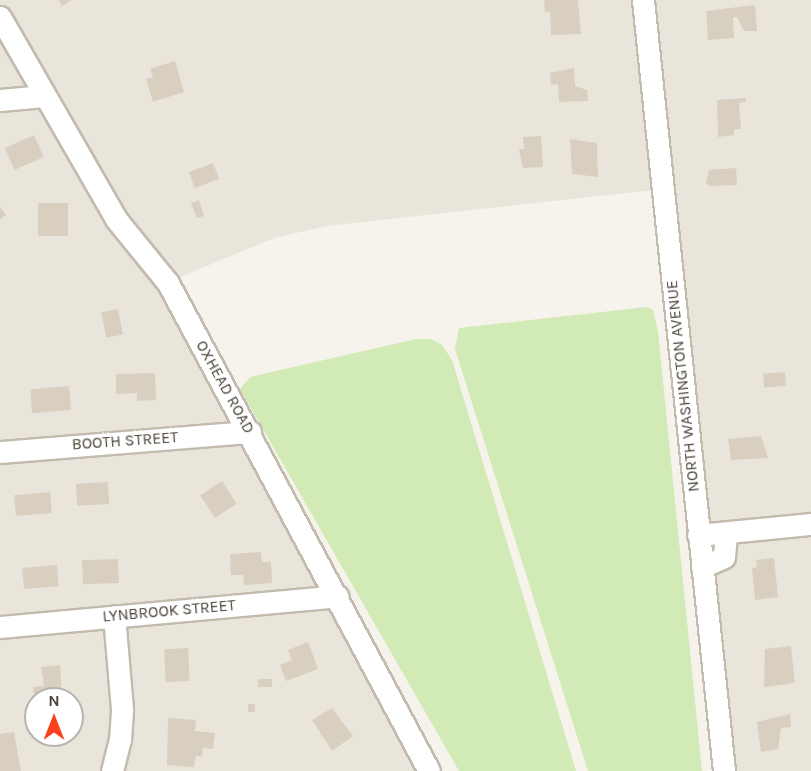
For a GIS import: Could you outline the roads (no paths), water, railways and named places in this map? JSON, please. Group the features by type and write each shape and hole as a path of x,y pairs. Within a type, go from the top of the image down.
{"street":[{"name":"NORTH WASHINGTON AVENUE","path":"643,0 724,771"},
{"name":"OXHEAD ROAD","path":"0,17 116,219 168,284 338,596 429,771"},
{"path":"0,100 44,96"},
{"name":"BOOTH STREET","path":"0,452 250,432"},
{"path":"698,535 811,524"},
{"path":"702,567 724,557 726,533"},
{"name":"LYNBROOK STREET","path":"0,627 338,596"},
{"path":"112,771 120,740 122,709 114,616"}]}
